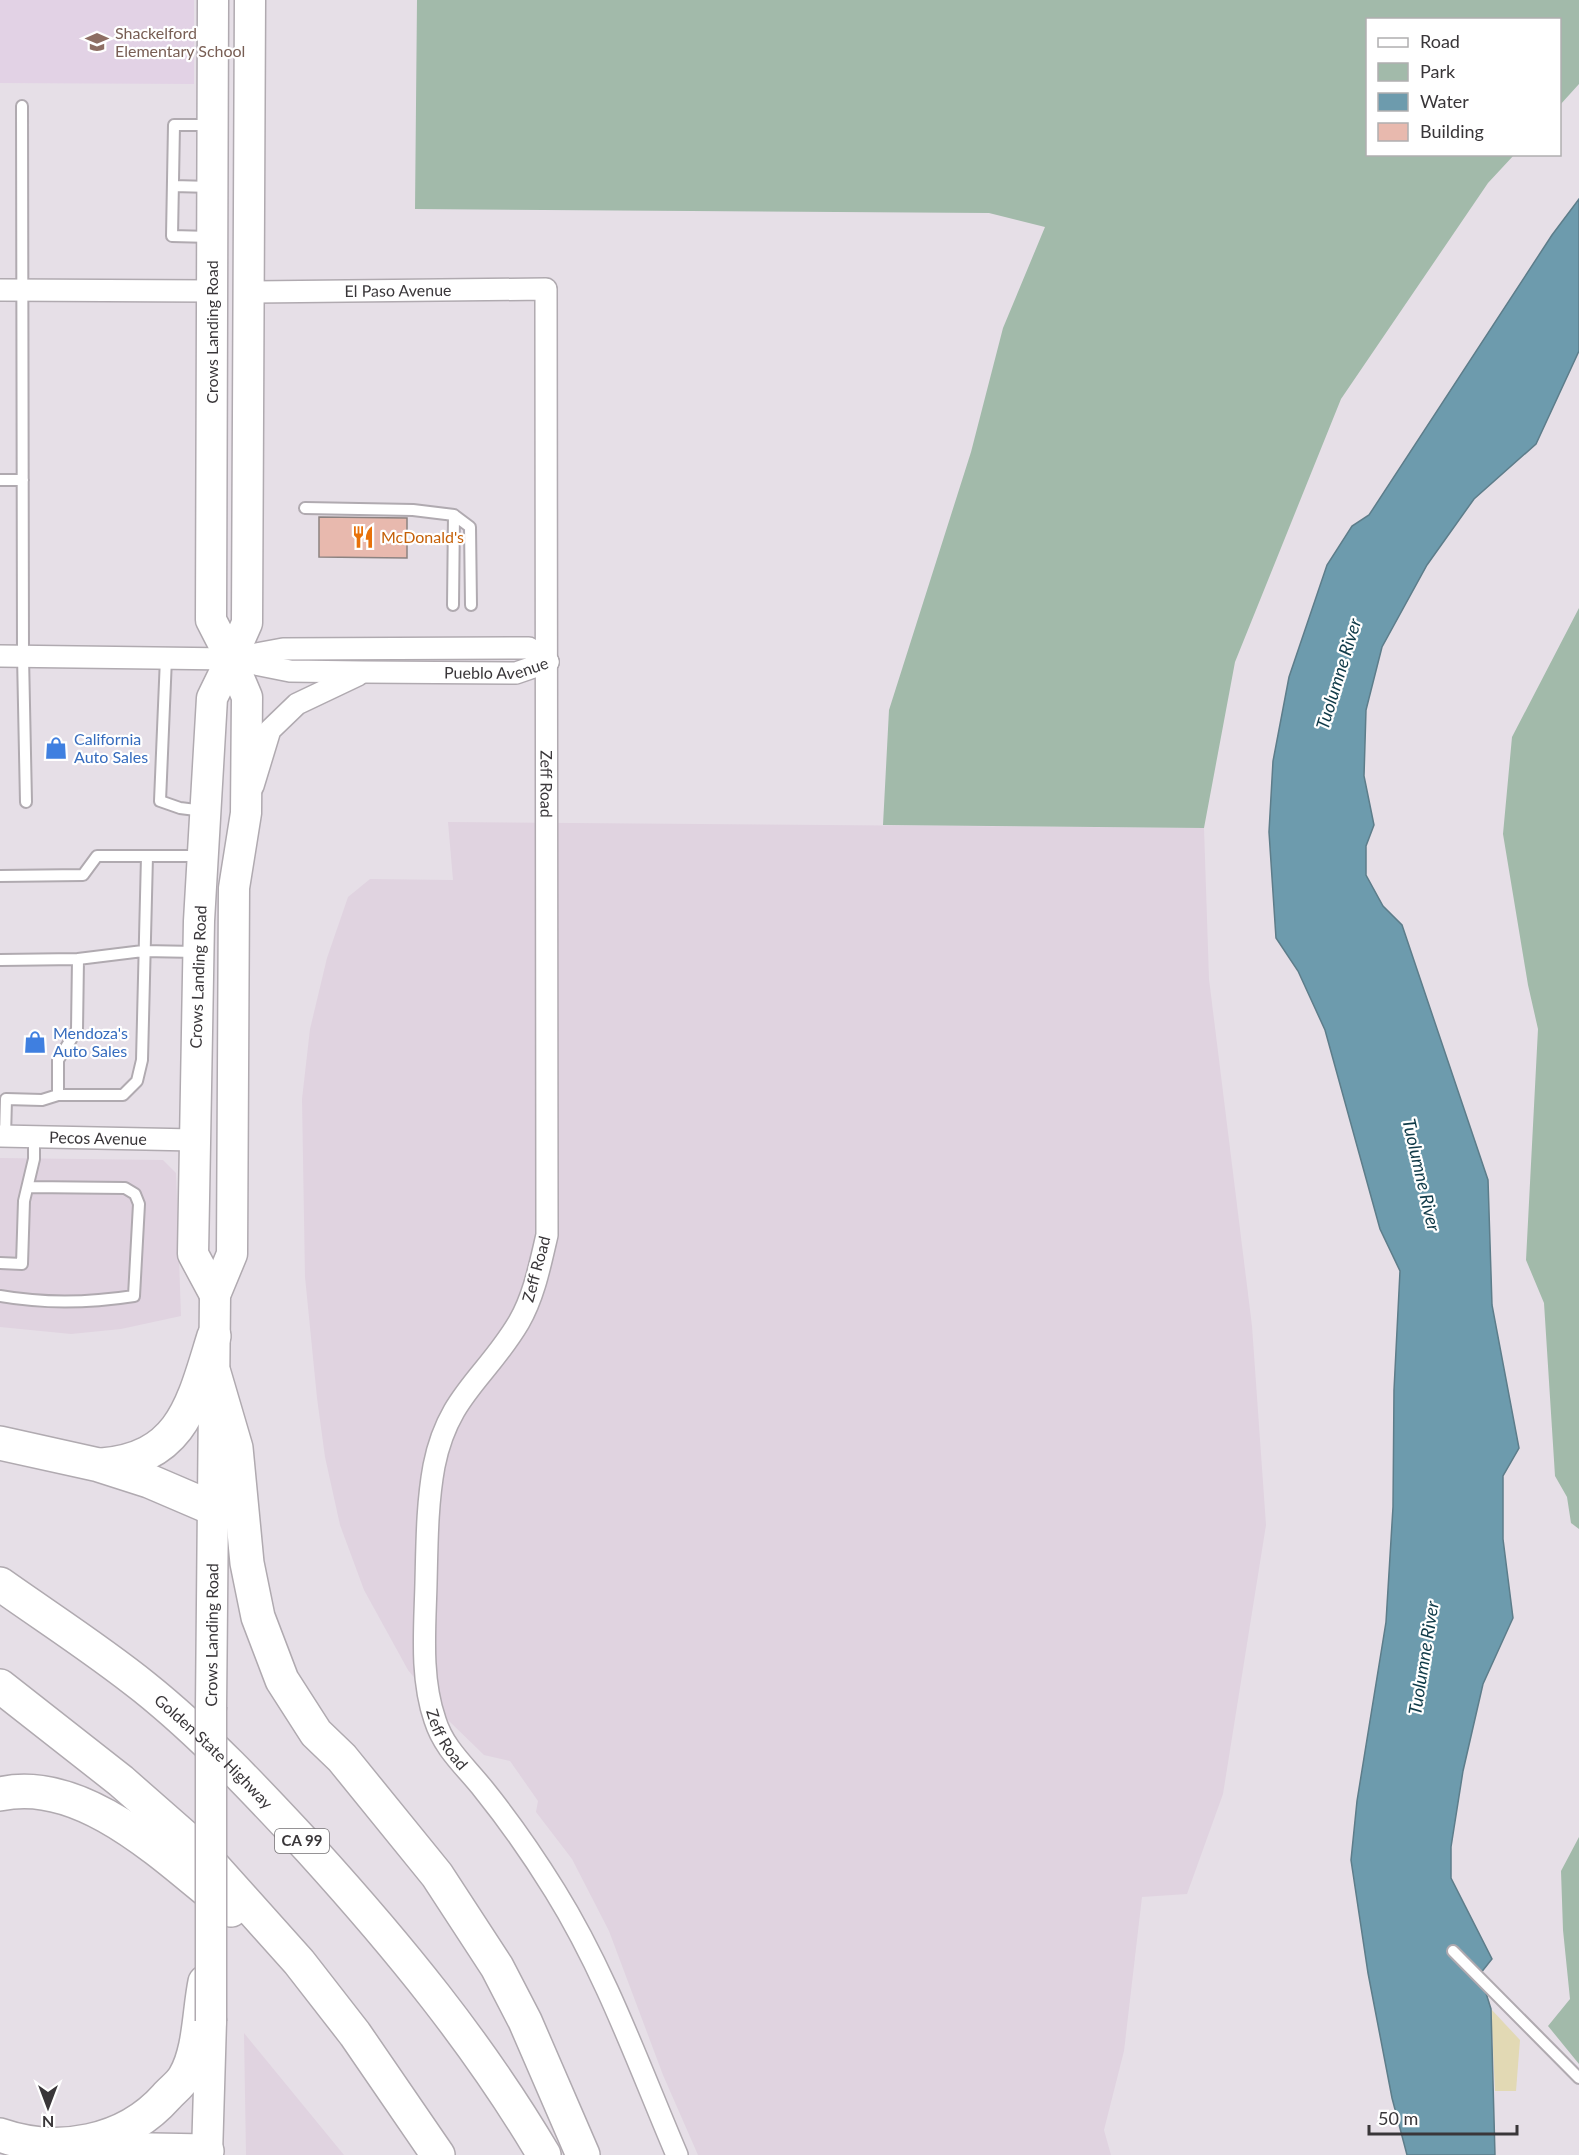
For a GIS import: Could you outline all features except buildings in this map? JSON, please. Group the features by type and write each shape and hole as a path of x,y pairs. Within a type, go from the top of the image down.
{"highway":[{"path":"99,1465 126,1463 143,1456 162,1445 180,1427 190,1410 214,1336"},
{"path":"214,1373 236,1448 247,1563 258,1617 282,1680 316,1733 342,1758 437,1875 497,1967 525,2021 583,2155"},
{"path":"0,1443 99,1465 149,1481 212,1508"},
{"name":"Golden State Highway","path":"0,1584 144,1688 219,1755 288,1826 399,1950 455,2019 511,2100 544,2155"},
{"path":"0,1686 121,1781 195,1846 299,1962 355,2034 438,2155"},
{"path":"0,1794 31,1790 56,1794 78,1801 99,1812 132,1833 299,1962"},
{"path":"70,2149 97,2145 116,2137 150,2115 185,2077 205,2020 211,1948"},
{"path":"0,2135 38,2148 207,2153"}],"main road":[{"name":"Crows Landing Road","path":"211,1948 215,1295 232,1254 234,888 246,813 247,697 211,620 213,0"},
{"name":"Crows Landing Road","path":"215,1295 193,1254 199,952 212,698 247,623 251,292 250,0"},
{"path":"213,115 223,131 228,167 231,263 235,282 251,292"},
{"path":"205,2020 207,2153"}],"street":[{"name":"El Paso Avenue","path":"251,292 546,289"},
{"name":"Zeff Road","path":"546,289 547,1235 529,1302 518,1323 455,1405 442,1435 434,1467 428,1516 425,1641 428,1687 434,1719 446,1745 485,1791 554,1888 578,1929 620,2020 676,2155"},
{"path":"0,290 211,291"},
{"name":"Pueblo Avenue","path":"231,659 284,649 529,648 548,662"},
{"name":"Pueblo Avenue","path":"0,656 231,659 290,671 363,672 516,673 548,662"},
{"path":"246,813 270,730 297,704 363,672"},
{"name":"Pecos Avenue","path":"2,1137 194,1140"}],"lane":[{"path":"22,106 23,656 26,802"},
{"path":"212,237 172,236 174,125 213,115"},
{"path":"173,186 212,186"},
{"path":"0,480 23,480"},
{"path":"305,508 413,510 454,515 470,527 471,605"},
{"path":"453,605 454,515"},
{"path":"166,657 160,801 180,808 205,811"},
{"path":"0,876 83,875 97,856 203,856"},
{"path":"2,1137 6,1100 42,1100 58,1095 123,1095 137,1081 142,1060 147,856"},
{"path":"0,960 78,959 143,951 199,952"},
{"path":"58,1095 58,1060 77,1030 78,959"},
{"path":"0,1263 22,1264 24,1201 34,1160 34,1138"},
{"path":"0,1296 30,1301 94,1302 134,1296 139,1204 135,1194 125,1188 28,1187"},
{"path":"1453,1951 1579,2078"}],"shaded area":[{"name":"Shackelford Elementary School","path":"0,0 194,0 194,84 0,83"},
{"path":"448,822 1204,828 1209,979 1252,1326 1266,1525 1223,1794 1187,1894 1142,1897 1124,2051 1104,2130 1111,2155 698,2155 663,2075 609,1931 572,1859 536,1812 538,1801 510,1761 484,1755 449,1721 408,1670 364,1590 340,1525 325,1457 317,1398 305,1277 302,1099 310,1029 327,958 348,897 370,879 453,880"},
{"path":"0,1158 163,1160 176,1173 181,1316 121,1329 71,1334 0,1327"},
{"path":"244,2033 344,2155 246,2155"}],"green space":[{"path":"417,0 1579,0 1579,84 1561,104 1561,18 1366,18 1366,156 1513,156 1488,183 1341,399 1235,662 1204,828 883,825 889,710 971,452 1003,328 1045,227 989,213 415,209"},
{"path":"1579,608 1579,1529 1571,1523 1567,1497 1555,1476 1544,1303 1526,1260 1538,1029 1528,985 1503,834 1512,737"},
{"path":"1579,1837 1579,2064 1548,2026 1570,1999 1563,1930 1561,1871"}],"sand":[{"path":"1491,2009 1520,2040 1516,2091 1495,2091"}],"water":[{"name":"Tuolumne River","path":"1579,199 1579,351 1536,444 1474,499 1427,565 1382,647 1366,710 1364,776 1374,825 1366,846 1366,875 1383,906 1402,925 1488,1180 1492,1305 1519,1448 1503,1476 1503,1539 1513,1618 1483,1684 1463,1771 1451,1847 1451,1878 1492,1959 1480,1974 1491,2009 1495,2155 1407,2155 1392,2098 1368,1973 1351,1860 1357,1801 1386,1622 1393,1507 1394,1390 1400,1271 1380,1229 1325,1030 1298,971 1276,938 1269,832 1273,761 1289,677 1327,565 1352,526 1369,515 1552,235"}],"place":[{"name":"Shackelford Elementary School","path":"97,42"},
{"name":"McDonald's","path":"363,537"},
{"name":"California Auto Sales","path":"56,748"},
{"name":"Mendoza's Auto Sales","path":"35,1042"}]}
